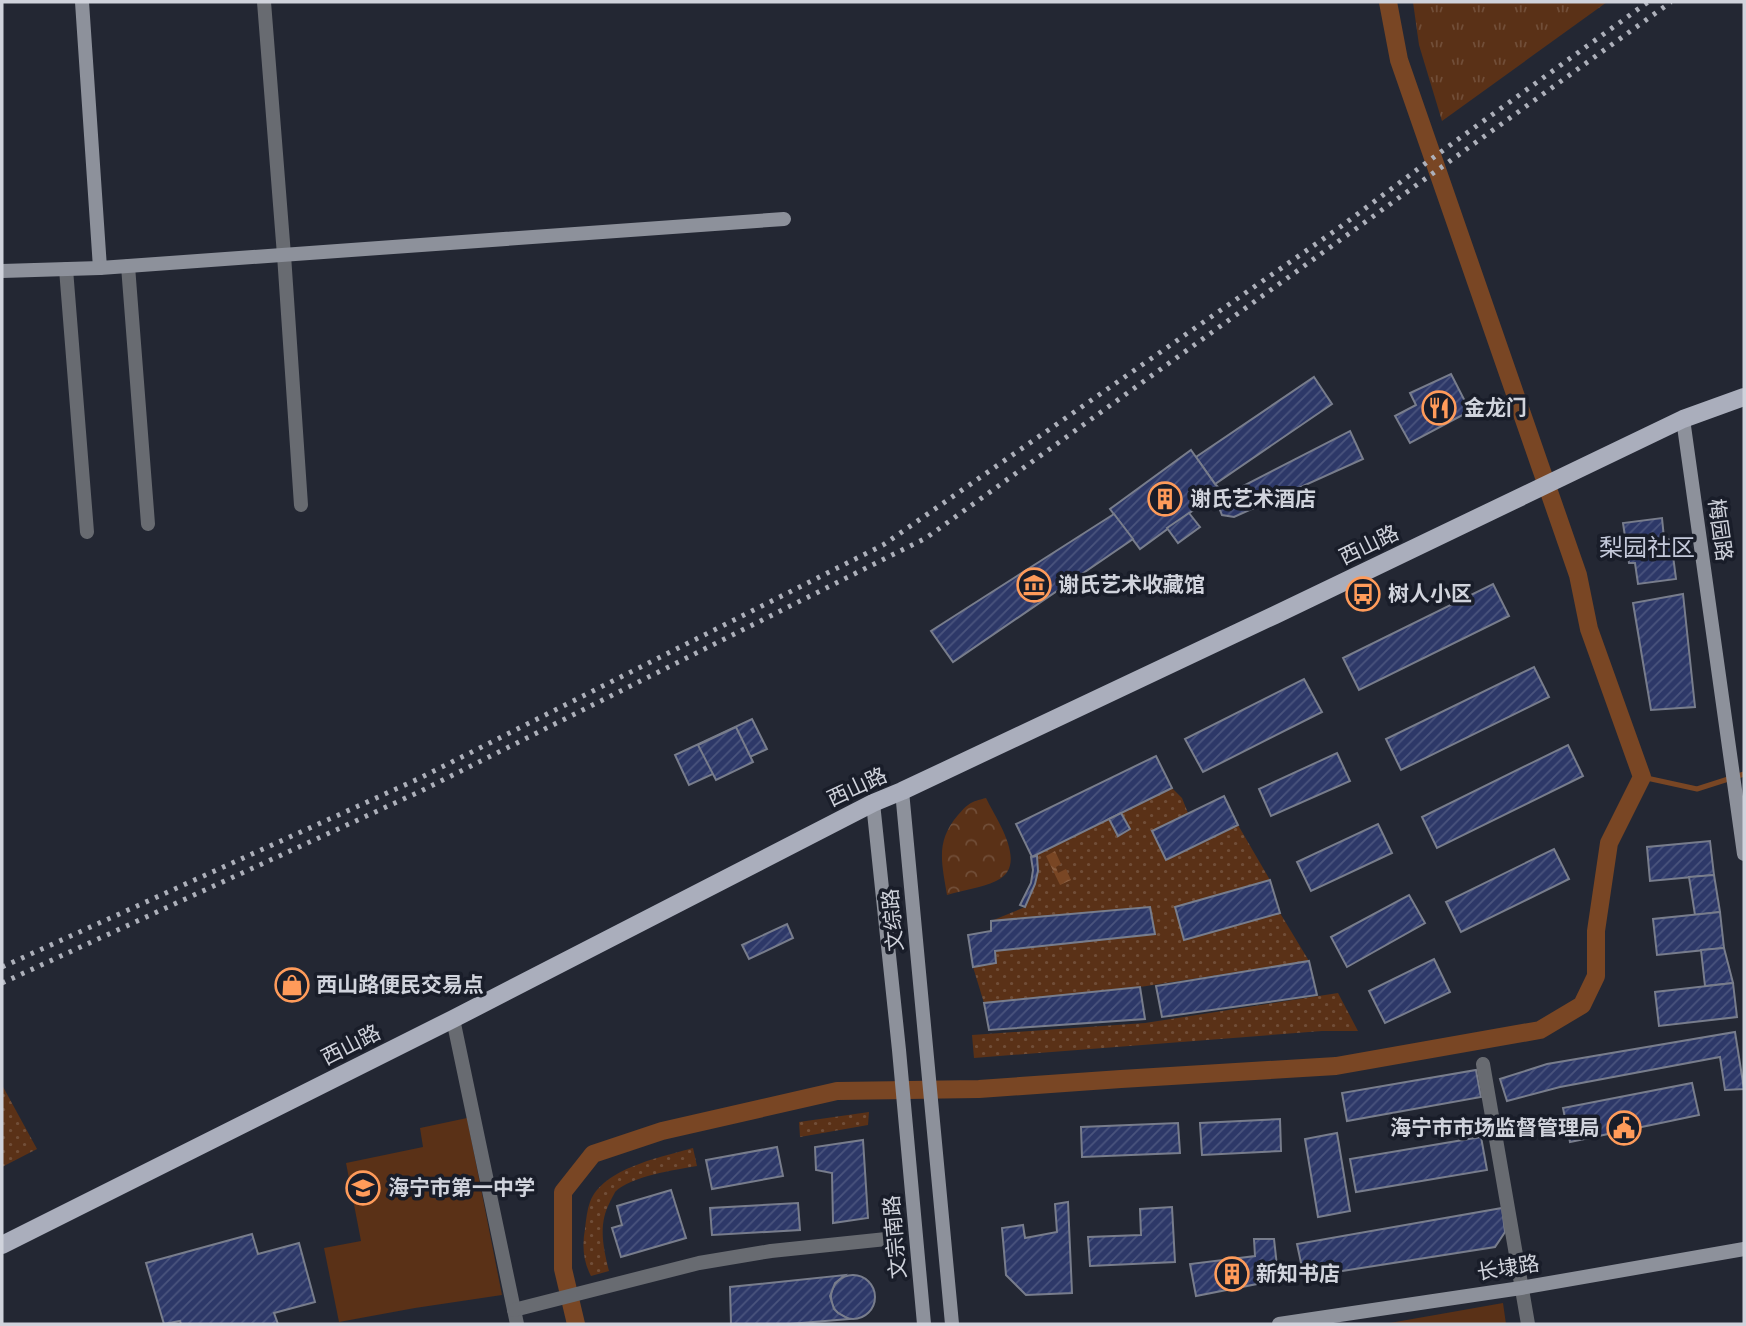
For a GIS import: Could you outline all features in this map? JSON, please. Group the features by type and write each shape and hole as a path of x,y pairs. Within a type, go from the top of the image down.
{"main road":[{"name":"西山路","path":"2,1245 453,1019 873,803 1264,621 1683,419 1744,397"}],"street":[{"path":"82,2 100,268"},
{"path":"264,2 301,505"},
{"path":"2,271 100,268 784,219"},
{"path":"128,266 148,524"},
{"path":"66,269 87,532"},
{"name":"梅园路","path":"1683,419 1744,855"},
{"name":"文综路","path":"902,791 952,1324"},
{"name":"文宗南路","path":"873,803 924,1324"},
{"path":"453,1019 516,1317 531,1306 699,1263 771,1251 896,1238"},
{"path":"1483,1064 1528,1324"},
{"name":"长埭路","path":"1279,1324 1521,1288 1744,1249"}],"green space":[{"path":"1413,2 1607,2 1442,121 1419,45"},
{"path":"1156,756 1172,788 1182,798 1188,813 1224,796 1270,880 1280,913 1309,961 1140,987 984,1003 973,967 991,931 991,921 1025,907 1036,877 1037,857 1031,857 1016,824"},
{"path":"986,798 1003,830 1010,854 1010,865 1006,874 996,881 947,895 942,853 946,834 965,808"},
{"path":"1338,993 1358,1031 1322,1031 974,1058 972,1035 1145,1023"},
{"path":"2,1085 37,1149 2,1167"},
{"path":"869,1112 868,1125 800,1137 799,1122"},
{"path":"467,1118 502,1295 339,1322 324,1248 361,1241 346,1163 423,1147 420,1128"},
{"path":"693,1148 697,1166 642,1178 622,1186 615,1192 606,1210 603,1227 609,1271 591,1276 585,1259 584,1241 588,1208 597,1190 620,1172"},
{"path":"1503,1303 1506,1324 1384,1324"}],"water":[{"path":"1055,851 1061,864 1056,867 1058,873 1066,869 1071,880 1060,885 1046,856"}],"building":[{"name":"金龙门","path":"1451,374 1470,411 1410,443 1395,416 1416,405 1410,393"},
{"path":"1314,377 1332,404 1215,484 1196,457"},
{"path":"1350,431 1363,459 1234,517 1222,515 1216,500"},
{"name":"谢氏艺术酒店","path":"1191,450 1221,490 1140,549 1110,509"},
{"path":"1189,513 1200,527 1178,543 1167,528"},
{"name":"谢氏艺术收藏馆","path":"1114,514 1133,539 953,662 931,631"},
{"path":"1662,518 1664,538 1671,540 1676,579 1638,584 1635,563 1629,563 1623,523"},
{"path":"1493,584 1509,616 1359,690 1343,658"},
{"path":"1683,594 1695,707 1651,710 1633,603"},
{"path":"1534,667 1549,697 1401,770 1386,739"},
{"path":"1304,679 1322,712 1203,772 1185,739"},
{"path":"752,719 767,749 689,785 675,755"},
{"path":"736,727 753,762 716,780 698,745"},
{"path":"1568,745 1583,776 1437,848 1422,817"},
{"path":"1337,753 1350,781 1271,816 1259,789"},
{"path":"1156,756 1172,788 1032,857 1016,824"},
{"path":"1224,796 1238,825 1166,860 1152,831"},
{"path":"1121,813 1130,829 1118,836 1109,819"},
{"path":"1378,824 1392,853 1311,891 1297,862"},
{"path":"1710,841 1714,875 1650,881 1647,847"},
{"path":"1554,849 1569,879 1461,932 1446,902"},
{"path":"1037,856 1035,884 1025,907 1020,905 1031,883 1031,857"},
{"path":"1714,875 1720,912 1695,915 1689,877"},
{"path":"1270,880 1280,913 1184,940 1175,907"},
{"path":"1409,895 1425,923 1347,967 1331,937"},
{"path":"1150,907 1155,934 995,951 996,963 973,967 968,935 991,931 991,921"},
{"path":"1720,912 1724,948 1657,955 1653,919"},
{"path":"787,924 793,938 749,959 742,945"},
{"path":"1724,948 1733,983 1705,986 1701,950"},
{"path":"1434,959 1450,992 1385,1023 1369,991"},
{"path":"1309,961 1317,995 1162,1017 1156,986"},
{"path":"1733,983 1737,1017 1659,1026 1655,992"},
{"path":"1140,987 1145,1019 989,1030 984,1003"},
{"path":"1735,1032 1744,1089 1725,1090 1720,1057 1560,1087 1507,1101 1500,1079 1547,1064"},
{"path":"1476,1070 1481,1097 1347,1121 1342,1093"},
{"path":"1692,1083 1699,1115 1570,1142 1563,1108"},
{"path":"1280,1119 1281,1151 1202,1155 1200,1123"},
{"path":"1178,1123 1180,1153 1082,1157 1081,1127"},
{"path":"1337,1133 1350,1211 1318,1217 1305,1139"},
{"path":"1481,1137 1487,1170 1356,1192 1350,1159"},
{"path":"863,1140 868,1218 833,1223 832,1173 816,1170 815,1147"},
{"path":"777,1147 783,1176 712,1189 706,1160"},
{"path":"671,1190 686,1238 621,1257 612,1228 622,1225 617,1206"},
{"path":"1068,1202 1072,1293 1026,1295 1006,1275 1002,1228 1023,1225 1025,1238 1057,1232 1055,1204"},
{"path":"798,1203 800,1230 712,1235 710,1208"},
{"path":"1172,1207 1175,1262 1090,1266 1088,1237 1141,1235 1140,1209"},
{"path":"1502,1208 1505,1232 1495,1247 1304,1277 1297,1244"},
{"path":"252,1234 258,1254 299,1243 315,1302 274,1313 278,1324 181,1324 180,1321 164,1324 146,1263"},
{"name":"新知书店","path":"1254,1239 1274,1239 1277,1266 1267,1282 1196,1296 1190,1264 1255,1256"},
{"path":"845,1275 835,1283 830,1296 834,1309 849,1319 789,1324 731,1324 730,1287"},
{"path":"853,1275 862,1276 869,1281 874,1288 874,1306 869,1313 862,1318 853,1319 844,1318 837,1313 832,1306 831,1297 832,1288 837,1281 844,1276"}],"waterway":[{"path":"576,1324 563,1269 563,1192 593,1154 662,1131 837,1091 979,1089 1336,1066 1540,1030 1582,1005 1596,976 1596,931 1609,843 1642,777 1589,629 1578,575 1399,60 1388,2"},
{"path":"1642,777 1697,789 1744,774"}],"railway":[{"path":"2,967 418,779 883,545 1336,230 1648,2"},
{"path":"2,983 421,791 926,538 1671,2"}],"place":[{"name":"金龙门","path":"1439,408"},
{"name":"谢氏艺术酒店","path":"1165,499"},
{"name":"谢氏艺术收藏馆","path":"1034,585"},
{"name":"树人小区","path":"1363,594"},
{"name":"西山路便民交易点","path":"292,985"},
{"name":"海宁市市场监督管理局","path":"1624,1128"},
{"name":"海宁市第一中学","path":"363,1188"},
{"name":"新知书店","path":"1232,1274"}],"district":[{"name":"梨园社区","path":"1647,547"}]}
